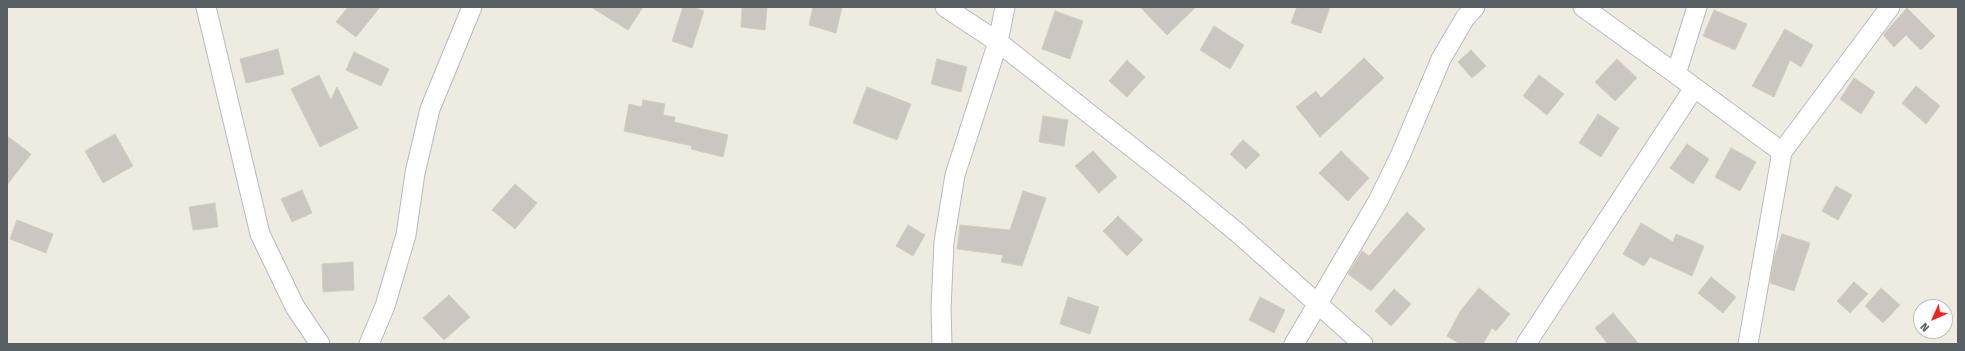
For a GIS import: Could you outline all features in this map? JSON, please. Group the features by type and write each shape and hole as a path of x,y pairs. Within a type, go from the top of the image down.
{"street":[{"path":"206,7 260,234 295,307 320,344"},
{"path":"369,344 385,306 406,235 415,173 430,109 472,7"},
{"path":"945,7 998,42 1199,201 1239,234 1317,305 1363,344"},
{"path":"942,344 941,309 944,242 956,175 998,42 1005,7"},
{"path":"1294,344 1378,201 1400,156 1441,59 1465,18 1475,7"},
{"path":"1583,7 1782,152"},
{"path":"1676,74 1697,7"},
{"path":"1748,344 1782,152 1890,7"},
{"path":"1526,344 1694,88"}],"building":[{"path":"348,7 380,7 356,37 336,22"},
{"path":"591,7 643,7 628,30"},
{"path":"683,7 693,7 704,11 692,48 672,41"},
{"path":"742,7 767,7 765,30 741,27"},
{"path":"813,7 842,7 836,33 809,25"},
{"path":"1140,7 1196,7 1167,35"},
{"path":"1297,7 1330,7 1321,33 1291,23"},
{"path":"1907,8 1935,36 1921,50 1906,35 1894,47 1883,35"},
{"path":"1714,10 1747,24 1735,50 1703,36"},
{"path":"1055,11 1083,21 1070,59 1042,49"},
{"path":"1214,26 1244,45 1230,69 1200,50"},
{"path":"1785,29 1813,45 1801,67 1790,60 1774,97 1752,86"},
{"path":"278,49 284,74 246,83 240,59"},
{"path":"1471,50 1486,66 1472,78 1458,62"},
{"path":"354,52 389,69 381,86 346,70"},
{"path":"1364,58 1384,78 1320,137 1296,107 1316,91 1321,98"},
{"path":"937,59 967,67 961,92 931,84"},
{"path":"1617,59 1637,78 1615,101 1595,82"},
{"path":"1127,60 1145,77 1127,97 1109,81"},
{"path":"319,75 331,100 337,87 358,128 320,147 291,89"},
{"path":"1539,75 1564,94 1547,115 1523,96"},
{"path":"1854,78 1875,92 1861,114 1840,99"},
{"path":"1916,86 1940,106 1926,124 1902,103"},
{"path":"867,87 911,104 897,140 853,123"},
{"path":"643,100 665,104 663,115 675,117 674,122 728,135 723,157 691,149 692,146 624,131 629,104 642,107"},
{"path":"1598,114 1619,128 1601,157 1579,143"},
{"path":"1043,116 1068,120 1064,146 1039,142"},
{"path":"115,134 133,166 103,183 85,151"},
{"path":"7,136 31,154 7,185"},
{"path":"1243,140 1260,155 1246,169 1230,154"},
{"path":"1687,144 1709,159 1693,184 1670,168"},
{"path":"1731,148 1756,162 1740,191 1715,177"},
{"path":"1093,151 1117,177 1099,193 1075,166"},
{"path":"1341,151 1369,178 1348,201 1319,173"},
{"path":"515,184 537,203 515,229 492,210"},
{"path":"1836,186 1852,195 1838,220 1822,211"},
{"path":"302,190 312,213 292,222 281,199"},
{"path":"1023,191 1046,198 1022,266 1001,262 1003,255 957,249 960,225 1010,230"},
{"path":"215,203 218,227 193,230 189,207"},
{"path":"1407,212 1425,229 1371,291 1348,274 1362,251 1369,256"},
{"path":"1118,216 1143,240 1127,256 1103,231"},
{"path":"17,220 53,234 46,253 10,239"},
{"path":"1641,223 1673,242 1676,234 1704,246 1692,276 1650,257 1644,266 1623,254"},
{"path":"908,225 925,235 913,256 896,246"},
{"path":"1782,234 1810,243 1794,291 1770,283 1774,258"},
{"path":"353,262 354,290 323,292 322,264"},
{"path":"1711,277 1736,297 1723,313 1698,293"},
{"path":"1854,282 1868,294 1850,313 1837,301"},
{"path":"1479,288 1510,314 1496,331 1492,328 1483,344 1460,344 1447,336 1461,310"},
{"path":"1881,288 1900,305 1883,323 1865,306"},
{"path":"1394,289 1411,304 1391,326 1375,311"},
{"path":"449,295 470,317 444,340 423,318"},
{"path":"1068,297 1099,307 1090,334 1060,324"},
{"path":"1260,297 1285,310 1274,333 1249,320"},
{"path":"1613,313 1639,344 1608,344 1595,328"}]}
